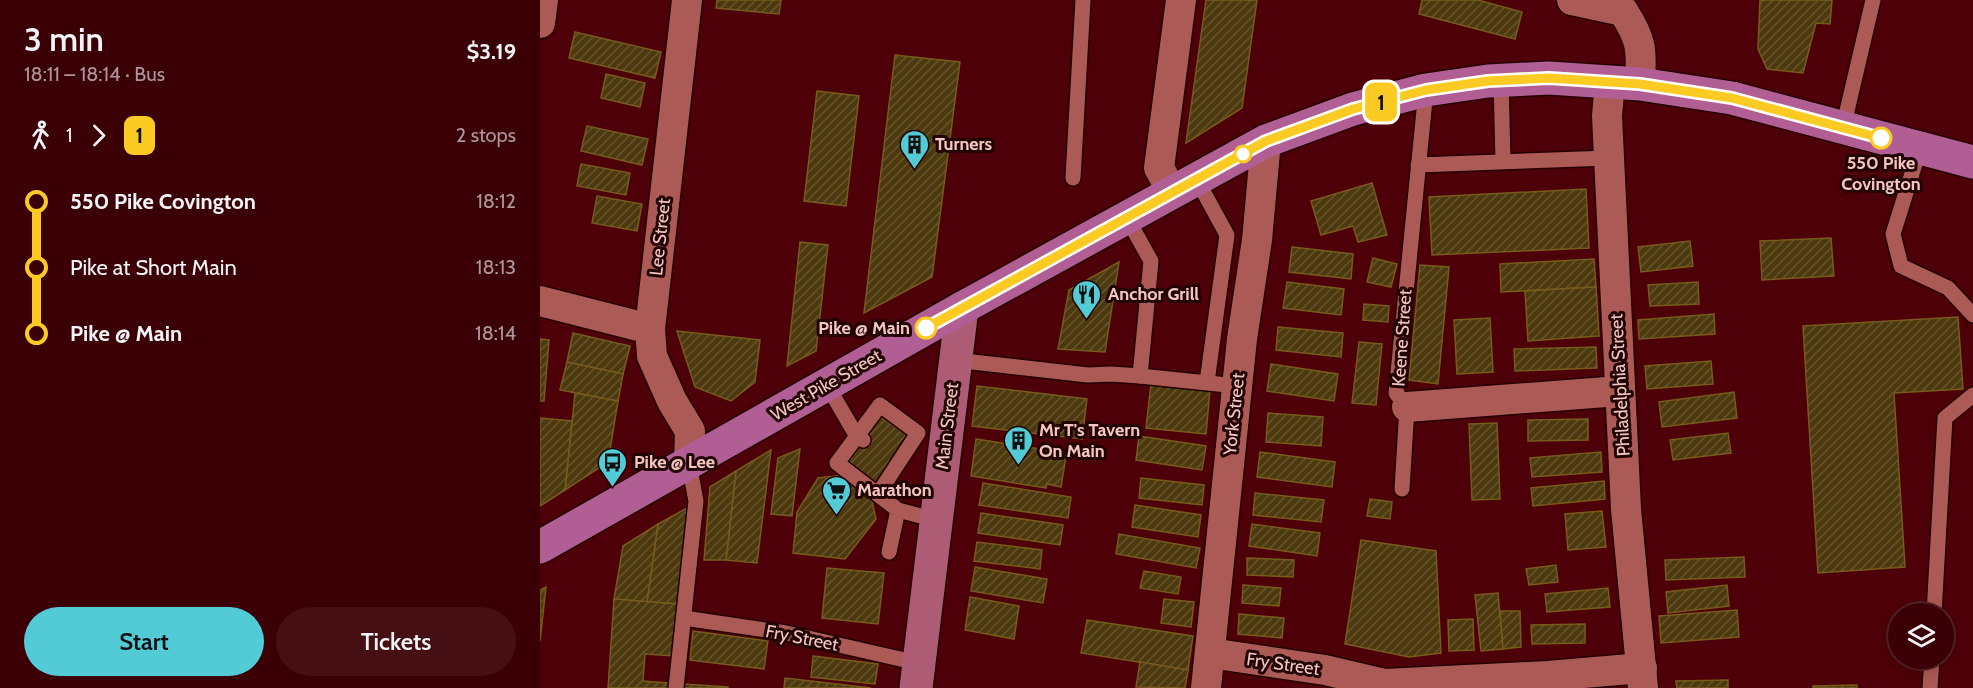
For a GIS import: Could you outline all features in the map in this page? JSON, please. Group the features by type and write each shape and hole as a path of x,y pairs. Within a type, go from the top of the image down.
{"main road":[{"name":"West Pike Street","path":"540,547 962,308 1266,141 1353,109 1426,90 1501,80 1549,78 1625,83 1732,98 1973,162"},
{"name":"Main Street","path":"917,675 962,308"}],"street":[{"path":"540,23 543,0"},
{"name":"Lee Street","path":"687,0 650,329 652,356 672,401 690,431 689,464"},
{"path":"1181,0 1159,168 1185,186"},
{"name":"Philadelphia Street","path":"1572,0 1623,11 1636,30 1641,55 1607,116 1626,509 1642,678"},
{"name":"York Street","path":"1206,688 1238,386 1257,240 1266,141"},
{"path":"540,301 650,329"},
{"name":"Keene Street","path":"1407,407 1620,391"},
{"name":"Fry Street","path":"1210,653 1325,670 1385,684 1548,676 1642,678"}],"lane":[{"path":"1073,178 1083,0"},
{"path":"1843,128 1873,0"},
{"path":"1501,80 1503,161"},
{"name":"Keene Street","path":"1407,407 1396,393 1426,90"},
{"path":"1920,148 1893,234 1901,266 1948,288 1973,315"},
{"path":"1418,165 1609,158"},
{"path":"1185,186 1227,235 1207,382"},
{"path":"1127,218 1151,261 1140,376"},
{"path":"955,360 1088,375 1140,376 1238,386"},
{"path":"827,385 860,437"},
{"path":"1935,603 1945,418 1973,395"},
{"path":"878,494 895,463 918,433 880,405 860,437 837,463 898,510 936,520"},
{"path":"1402,489 1407,407"},
{"path":"676,688 696,501 689,464"},
{"path":"889,552 898,510"},
{"name":"Fry Street","path":"684,618 786,633 917,675"},
{"path":"1930,688 1931,669"}],"building":[{"path":"717,0 781,0 779,14 716,8"},
{"path":"1206,0 1257,0 1242,108 1186,143"},
{"path":"1422,0 1478,0 1522,12 1515,39 1419,14"},
{"path":"1760,0 1832,0 1830,24 1816,23 1803,73 1767,69 1758,49"},
{"path":"575,32 661,52 655,78 569,58"},
{"name":"Turners","path":"895,55 960,62 932,277 864,313"},
{"path":"606,74 645,83 640,107 601,98"},
{"path":"817,91 859,96 846,206 804,201"},
{"path":"587,126 648,139 642,165 581,151"},
{"path":"581,164 630,173 626,195 577,186"},
{"path":"1372,183 1387,235 1358,242 1353,226 1321,235 1311,201"},
{"path":"1586,189 1589,248 1432,255 1429,197"},
{"path":"597,196 642,204 637,231 592,223"},
{"path":"1831,238 1834,276 1762,280 1760,241"},
{"path":"1690,241 1693,266 1641,272 1638,247"},
{"path":"800,242 828,245 816,351 787,366"},
{"path":"1292,247 1353,254 1351,279 1289,272"},
{"path":"1373,258 1397,264 1391,287 1367,282"},
{"path":"1594,259 1596,287 1501,292 1500,264"},
{"name":"Anchor Grill","path":"1119,262 1105,352 1058,349 1069,290"},
{"path":"1420,265 1449,267 1438,384 1409,380"},
{"path":"1287,282 1344,289 1341,315 1283,308"},
{"path":"1698,282 1699,304 1650,306 1648,285"},
{"path":"1596,287 1599,336 1528,341 1525,291"},
{"path":"1364,304 1389,306 1388,322 1363,320"},
{"path":"1714,314 1715,334 1639,339 1638,320"},
{"path":"1958,317 1963,389 1894,393 1905,567 1818,573 1803,326"},
{"path":"1490,318 1493,372 1457,374 1454,320"},
{"path":"1278,327 1343,333 1341,357 1276,350"},
{"path":"677,331 760,340 755,382 731,401 695,387"},
{"path":"573,333 630,346 623,374 567,362"},
{"path":"540,339 549,340 544,401 540,401"},
{"path":"1359,342 1382,344 1376,405 1352,403"},
{"path":"1596,347 1597,368 1515,371 1514,349"},
{"path":"1711,361 1713,384 1647,389 1645,366"},
{"path":"567,362 623,374 618,401 560,390"},
{"path":"1271,364 1338,374 1334,401 1267,391"},
{"path":"1151,384 1210,390 1206,434 1146,428"},
{"path":"977,386 1087,399 1082,439 972,426"},
{"path":"1734,392 1737,418 1662,427 1659,402"},
{"path":"575,393 618,401 608,462 565,490"},
{"path":"1268,413 1323,417 1321,446 1266,442"},
{"name":"Marathon","path":"879,416 909,436 876,484 847,465"},
{"path":"540,418 572,421 565,490 540,506"},
{"path":"1588,419 1588,440 1528,441 1528,420"},
{"path":"1497,423 1500,499 1472,500 1469,424"},
{"path":"1728,433 1731,453 1673,460 1670,440"},
{"path":"1139,436 1206,446 1202,470 1136,460"},
{"name":"Mr T's Tavern On Main","path":"976,439 1053,451 1052,454 1066,456 1061,487 1047,484 1046,488 971,476"},
{"path":"800,449 792,516 771,514 778,458"},
{"path":"771,450 757,563 726,560 736,471"},
{"path":"1260,452 1335,462 1332,487 1257,477"},
{"path":"1601,452 1602,472 1532,477 1530,458"},
{"path":"736,471 726,560 704,560 710,487"},
{"name":"Marathon","path":"844,475 870,493 876,519 845,559 793,553 797,512 818,478"},
{"path":"1141,478 1204,485 1202,505 1139,498"},
{"path":"1604,481 1605,499 1533,506 1531,488"},
{"path":"983,483 1071,497 1068,518 979,505"},
{"path":"1255,493 1324,500 1321,522 1253,515"},
{"path":"1370,499 1392,502 1390,519 1367,516"},
{"path":"1135,505 1201,515 1198,537 1132,527"},
{"path":"687,508 679,604 647,602 658,524"},
{"path":"1602,511 1606,547 1568,550 1565,514"},
{"path":"981,513 1063,525 1060,545 978,533"},
{"path":"658,524 647,602 614,599 623,546"},
{"path":"1252,524 1320,533 1317,556 1249,546"},
{"path":"1119,534 1200,548 1196,568 1116,554"},
{"path":"1361,540 1436,551 1441,653 1409,657 1345,644"},
{"path":"977,542 1042,550 1040,569 974,561"},
{"path":"1744,557 1745,577 1666,580 1665,560"},
{"path":"1247,558 1294,560 1293,577 1247,575"},
{"path":"1556,565 1558,582 1529,585 1526,569"},
{"path":"975,567 1047,579 1043,603 971,591"},
{"path":"827,568 884,573 878,624 822,618"},
{"path":"1144,571 1181,577 1178,594 1140,588"},
{"path":"1243,585 1281,588 1279,606 1242,603"},
{"path":"1727,585 1729,606 1668,613 1666,592"},
{"path":"546,587 540,641 540,590"},
{"path":"1608,588 1610,607 1547,612 1545,594"},
{"path":"1498,593 1503,649 1481,651 1475,595"},
{"path":"970,597 1019,606 1014,639 965,630"},
{"path":"614,599 679,604 675,656 645,654 643,681 668,683 668,688 608,688"},
{"path":"1164,599 1194,602 1191,627 1161,623"},
{"path":"1737,610 1739,637 1661,643 1659,616"},
{"path":"1500,611 1520,611 1521,647 1503,649"},
{"path":"1239,614 1284,618 1282,638 1238,634"},
{"path":"1473,619 1474,650 1449,651 1448,620"},
{"path":"1087,620 1193,636 1188,670 1081,653"},
{"path":"1585,624 1585,643 1532,644 1531,625"},
{"path":"693,631 768,641 764,669 690,660"},
{"path":"813,656 878,664 875,684 811,677"},
{"path":"1140,662 1188,670 1185,688 1136,687"},
{"path":"785,678 871,688 784,688"},
{"path":"1728,680 1728,688 1677,688 1676,681"},
{"path":"684,684 728,687 728,688 684,688"},
{"path":"1857,685 1857,688 1813,688 1813,686"}],"bus line":[{"name":"1","path":"926,328 1266,141 1353,109 1426,90 1488,81 1549,78 1640,84 1732,98 1881,138"}],"place":[{"name":"550 Pike Covington","path":"1881,138"},
{"name":"Turners","path":"914,170"},
{"name":"Anchor Grill","path":"1087,320"},
{"name":"Pike @ Main","path":"926,328"},
{"name":"Mr T's Tavern On Main","path":"1018,466"},
{"name":"Pike @ Lee","path":"613,488"},
{"name":"Marathon","path":"836,516"}]}
